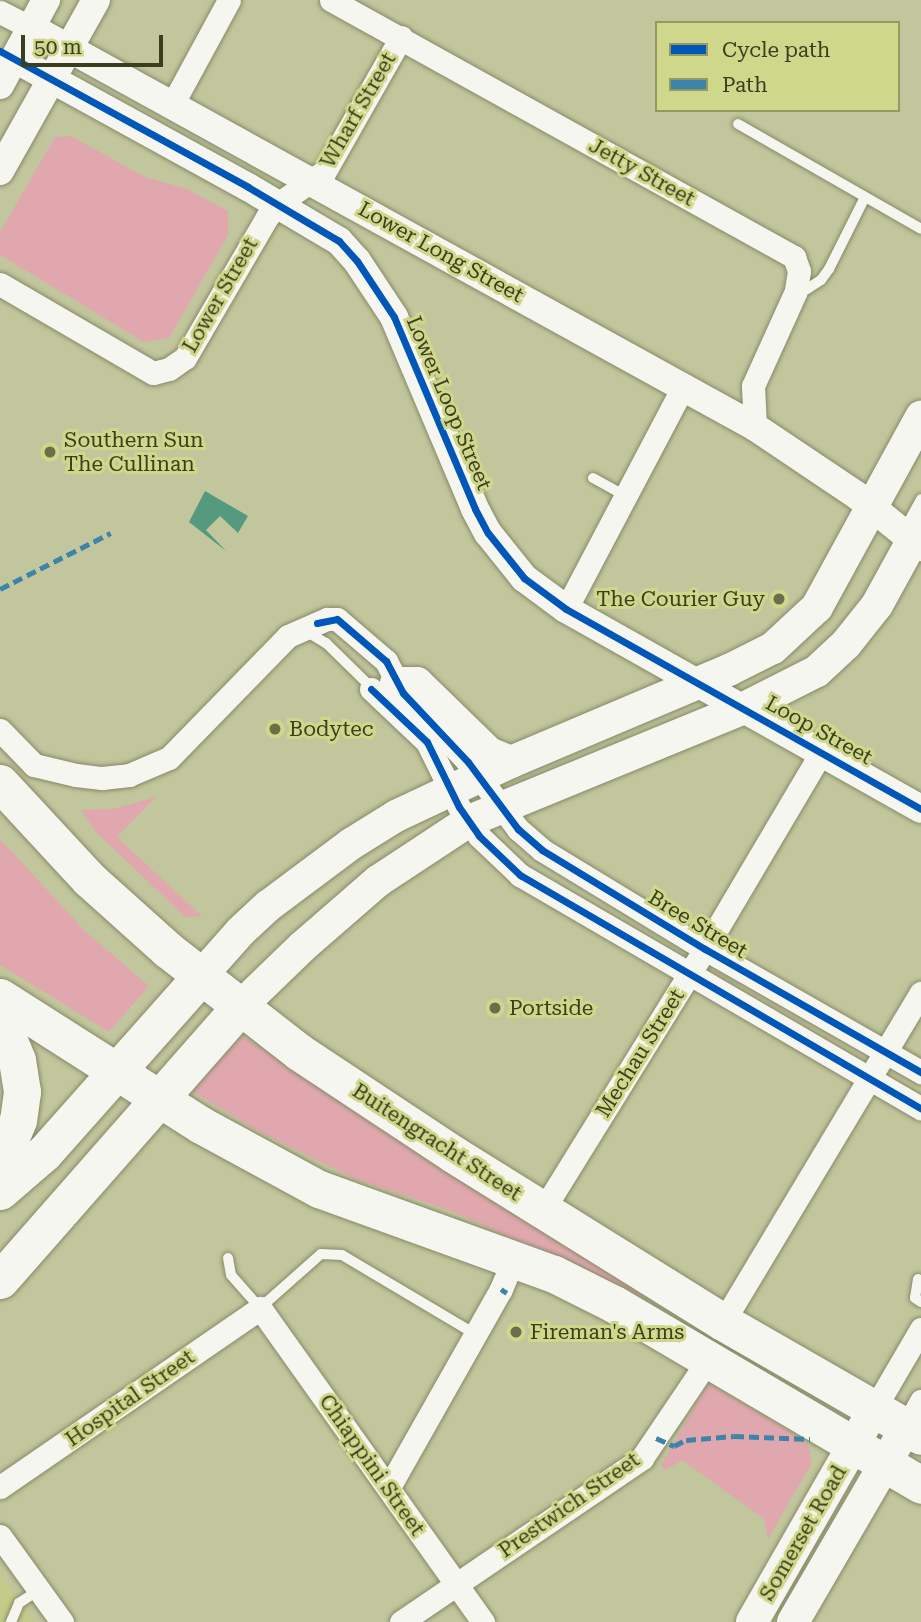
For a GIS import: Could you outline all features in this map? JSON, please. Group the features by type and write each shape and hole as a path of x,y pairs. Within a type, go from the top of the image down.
{"main road":[{"path":"0,1191 44,1153 241,931 294,884 396,816 480,778 725,695 799,683 838,653 877,606 921,417"},
{"path":"0,1280 104,1165 240,1007 302,947 379,881 469,821 725,695 795,630 897,525"},
{"path":"385,677 417,683 489,753 522,764"},
{"name":"Buitengracht Street","path":"0,783 89,879 201,976 299,1052 543,1210 723,1322 873,1411 916,1422"},
{"path":"0,997 159,1099 319,1189 514,1258 614,1304 921,1485"},
{"path":"0,1019 17,1060 22,1092 15,1131 0,1164"},
{"name":"Somerset Road","path":"752,1622 873,1411"},
{"name":"Somerset Road","path":"793,1622 885,1463 916,1422"}],"street":[{"path":"0,85 8,55 32,29 46,0"},
{"path":"0,171 96,0"},
{"path":"173,105 229,0"},
{"name":"Jetty Street","path":"331,0 794,257 799,271 796,291 757,374 752,398 755,427"},
{"name":"Lower Long Street","path":"0,12 755,427 897,525"},
{"name":"Wharf Street","path":"278,204 313,182 325,171 401,37"},
{"name":"Lower Loop Street","path":"8,55 278,204 339,241 363,268 411,351 453,460 488,533 524,578 566,609 725,695"},
{"name":"Lower Street","path":"0,284 153,373 169,369 185,358 258,230 278,204"},
{"path":"566,609 683,387"},
{"path":"0,730 34,765 102,778 129,775 169,758 288,636 310,626 337,619 385,677 427,742 469,821 489,848 520,875 921,1108"},
{"name":"Bree Street","path":"385,677 480,778 518,830 542,850 705,949 921,1072"},
{"name":"Loop Street","path":"725,695 921,809"},
{"name":"Mechau Street","path":"543,1210 705,949 822,751"},
{"path":"723,1322 921,993"},
{"path":"389,1487 501,1289 514,1258"},
{"name":"Chiappini Street","path":"260,1308 484,1622"},
{"name":"Hospital Street","path":"0,1488 260,1308"},
{"path":"873,1411 921,1329"},
{"name":"Prestwich Street","path":"401,1622 642,1458 708,1360"},
{"path":"0,1536 62,1622"}],"lane":[{"path":"738,124 921,229"},
{"path":"796,291 807,289 821,280 865,197"},
{"path":"593,478 626,496"},
{"path":"823,649 865,600 897,525 921,499"},
{"path":"310,626 326,643 385,677"},
{"path":"725,695 800,665"},
{"path":"500,806 540,780 653,732"},
{"path":"228,1258 231,1275 260,1308 321,1254 342,1255 475,1334"},
{"path":"918,1279 915,1297 921,1301"},
{"path":"11,1622 19,1603 38,1590"}],"shaded area":[{"path":"71,136 145,177 187,189 228,211 228,235 169,338 144,342 0,255 0,232 55,137"},
{"path":"205,491 248,516 238,533 220,516 206,530 226,551 189,522"},
{"path":"156,797 117,837 202,916 185,917 96,832 81,810 113,809"},
{"path":"0,839 85,931 149,986 109,1032 0,965"},
{"path":"239,1034 562,1237 646,1298 446,1209 355,1179 260,1132 190,1090"},
{"path":"711,1384 804,1440 810,1450 811,1464 768,1539 764,1519 682,1460 666,1470 661,1465 707,1386"},
{"path":"0,1575 34,1622 0,1622"}],"marked path":[{"path":"0,589 111,533"},
{"path":"501,1289 507,1293"},
{"path":"656,1438 674,1446 686,1440 734,1436 810,1439"}],"cycle path":[{"path":"0,51 248,187 339,241 357,261 394,317 475,509 488,533 524,578 566,609 921,809"},
{"path":"317,623 337,619 386,661 403,693 468,762 518,829 542,850 705,949 921,1072"},
{"path":"371,689 427,742 459,807 479,836 520,875 921,1108"}],"place":[{"name":"Southern Sun The Cullinan","path":"50,452"},
{"name":"The Courier Guy","path":"779,599"},
{"name":"Bodytec","path":"275,729"},
{"name":"Portside","path":"495,1008"},
{"name":"Fireman's Arms","path":"516,1332"}]}
